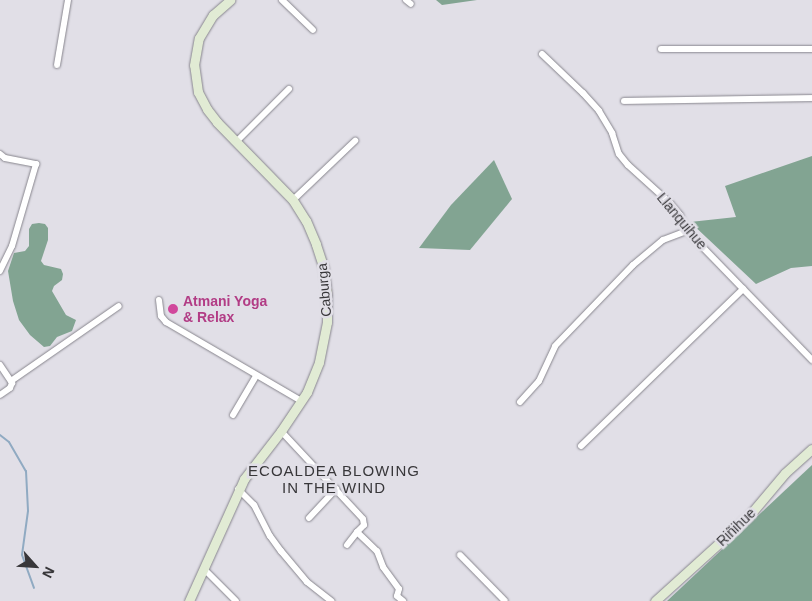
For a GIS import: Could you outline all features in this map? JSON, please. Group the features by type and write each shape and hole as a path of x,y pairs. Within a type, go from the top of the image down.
{"street":[{"path":"57,65 68,0"},
{"name":"Caburga","path":"189,601 238,489 301,401 316,372 323,349 327,322 324,269 316,244 293,200 217,122 202,101 196,84 194,66 196,47 202,30 213,15 230,0"},
{"path":"282,0 312,30"},
{"path":"661,49 812,49"},
{"name":"Llanquihue","path":"542,54 599,111 612,133 619,154 628,165 670,203 680,215 687,231 812,360"},
{"path":"236,142 289,89"},
{"path":"624,101 812,98"},
{"path":"293,200 355,141"},
{"path":"0,154 4,158 36,164 12,246 0,271"},
{"path":"520,402 538,381 555,346 633,265 663,240 687,231"},
{"path":"581,446 743,289"},
{"path":"159,300 161,316 166,322 301,401"},
{"path":"11,381 119,306"},
{"path":"0,365 11,381 10,388 0,395"},
{"path":"233,415 256,376"},
{"path":"281,431 363,519 364,525 347,545"},
{"name":"Riñihue","path":"655,601 748,517 785,473 812,450"},
{"path":"238,489 254,505 270,536 281,551 307,582 331,601"},
{"path":"310,518 336,489"},
{"path":"357,532 377,551 383,567 399,589 397,596 403,601"},
{"path":"460,555 505,601"},
{"path":"204,569 236,601"}],"green space":[{"path":"436,0 477,0 442,5"},
{"path":"812,156 812,266 791,268 756,284 690,222 736,217 725,186"},
{"path":"494,160 512,199 470,250 419,248 451,205"},
{"path":"32,224 45,224 48,228 48,240 41,261 44,265 61,269 63,274 62,280 54,286 52,291 66,315 76,320 72,331 57,337 50,346 44,347 30,335 19,320 13,301 8,271 14,253 25,251 29,246 29,229"},
{"path":"812,465 812,601 667,601"}],"waterway":[{"path":"0,435 9,442 26,471 28,511 22,555 34,588"}],"place":[{"name":"Atmani Yoga & Relax","path":"173,309"}],"district":[{"name":"ECOALDEA BLOWING IN THE WIND","path":"334,478"}]}
